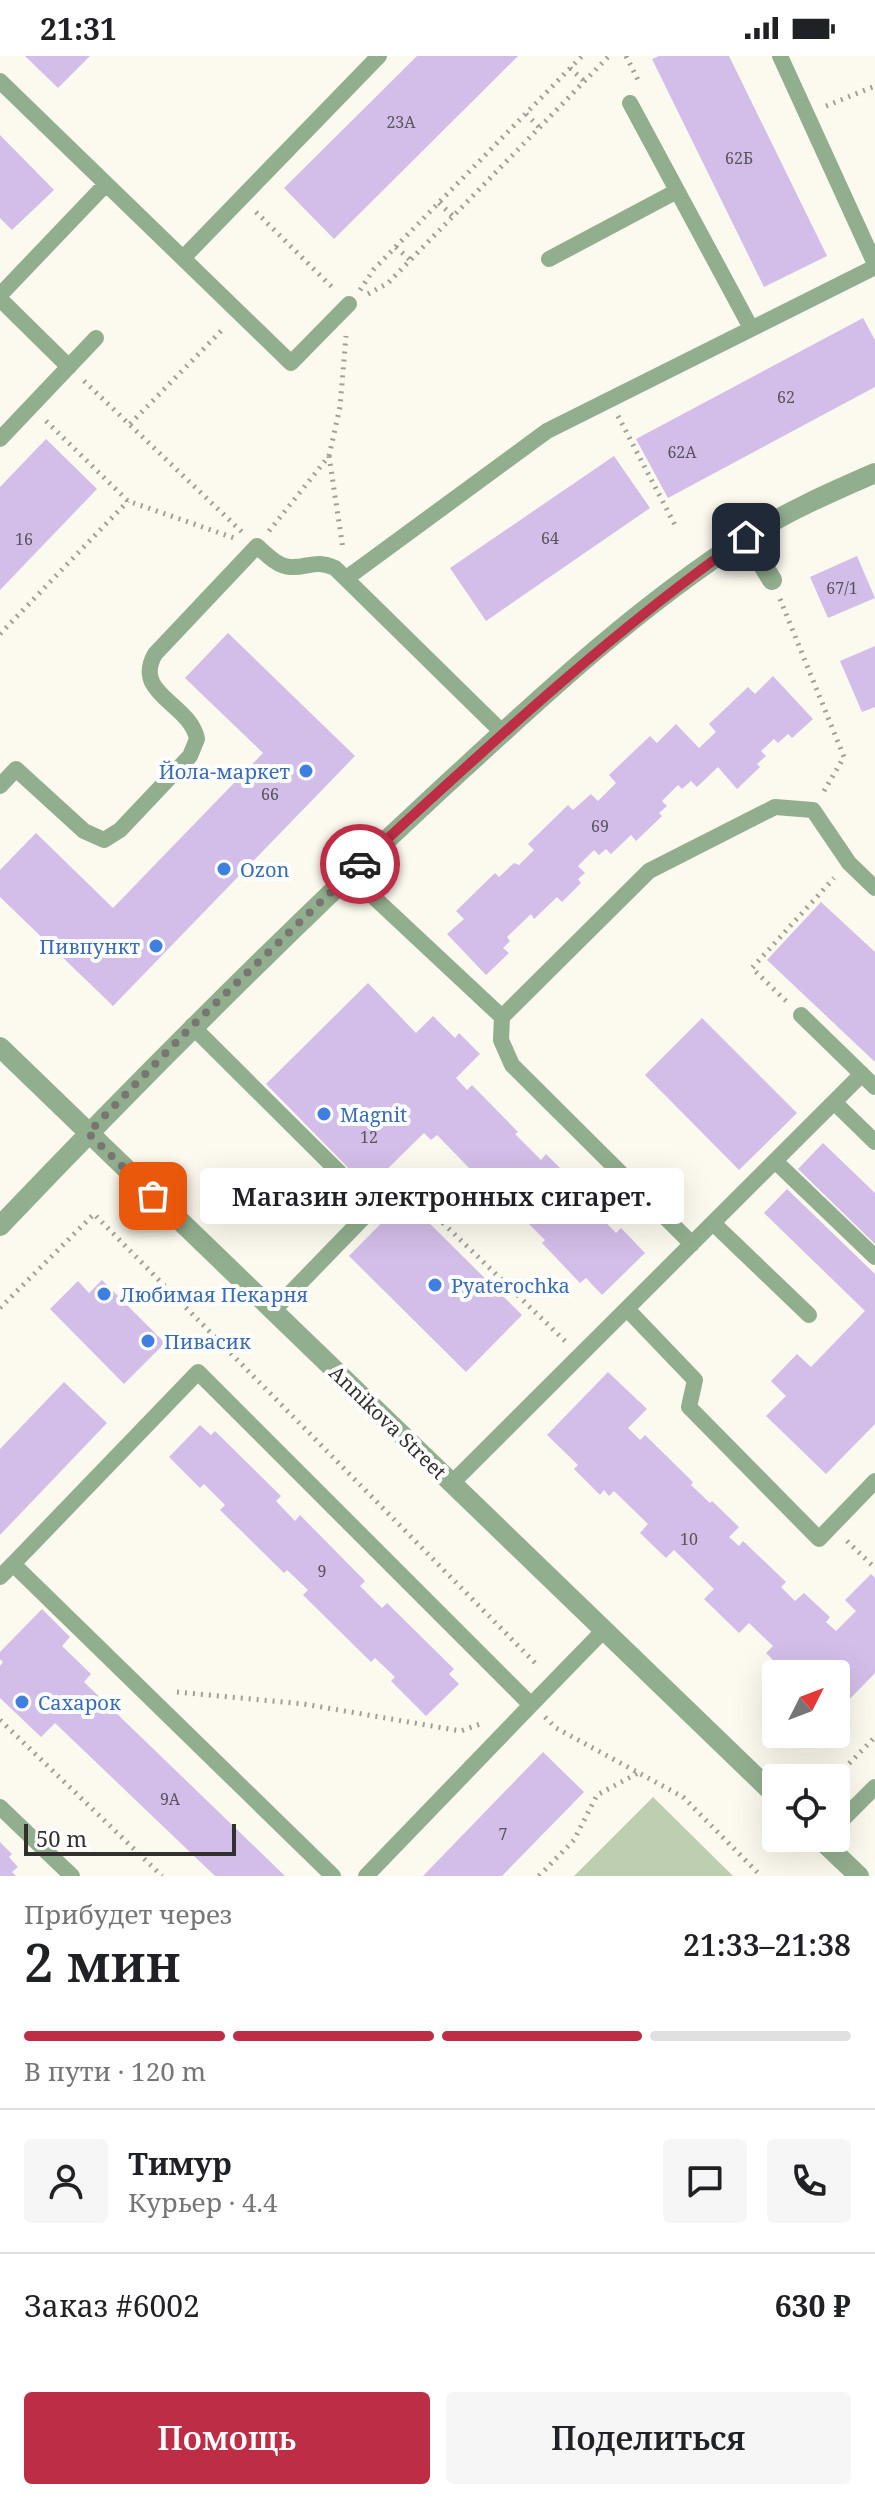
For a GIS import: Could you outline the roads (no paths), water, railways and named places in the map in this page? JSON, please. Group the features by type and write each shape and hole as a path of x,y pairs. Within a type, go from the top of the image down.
{"street":[{"path":"0,1226 192,1026 349,874 503,733 628,625 746,537 817,498 875,473"},
{"path":"746,537 772,580"},
{"name":"Annikova Street","path":"0,1047 762,1782"},
{"path":"839,1852 859,1876"}],"lane":[{"path":"183,258 379,56"},
{"path":"348,577 547,431 875,265 780,56"},
{"path":"0,81 291,363 349,304"},
{"path":"630,103 751,328"},
{"path":"69,367 0,297 106,184"},
{"path":"549,259 677,191"},
{"path":"0,439 96,338"},
{"path":"0,786 16,769 84,831 104,840 120,830 190,756 197,739 189,720 150,680 148,670 151,661 257,546 278,563 289,567 322,562 348,577 503,733"},
{"path":"692,1244 512,1065 501,1040 502,1017 649,871 775,807 813,810 849,863 875,888"},
{"path":"349,874 502,1017"},
{"path":"801,1015 875,1087"},
{"path":"192,1026 374,1207"},
{"path":"452,1483 862,1074"},
{"path":"834,1102 875,1142"},
{"path":"775,1161 875,1257"},
{"path":"273,1311 399,1181"},
{"path":"713,1223 809,1315"},
{"path":"627,1309 695,1380 689,1407 819,1539 875,1481"},
{"path":"0,1577 198,1372 531,1705"},
{"path":"13,1564 333,1876"},
{"path":"366,1876 604,1630"},
{"path":"850,1811 875,1787"},
{"path":"0,1807 72,1876"}],"place":[{"name":"Йола-маркет","path":"306,771"},
{"name":"Ozon","path":"224,869"},
{"name":"Пивпункт","path":"156,946"},
{"name":"Magnit","path":"324,1114"},
{"name":"Магазин электронных сигарет.","path":"153,1196"},
{"name":"Pyaterochka","path":"435,1285"},
{"name":"Любимая Пекарня","path":"104,1294"},
{"name":"Пивасик","path":"148,1341"},
{"name":"Сахарок","path":"22,1702"}]}
